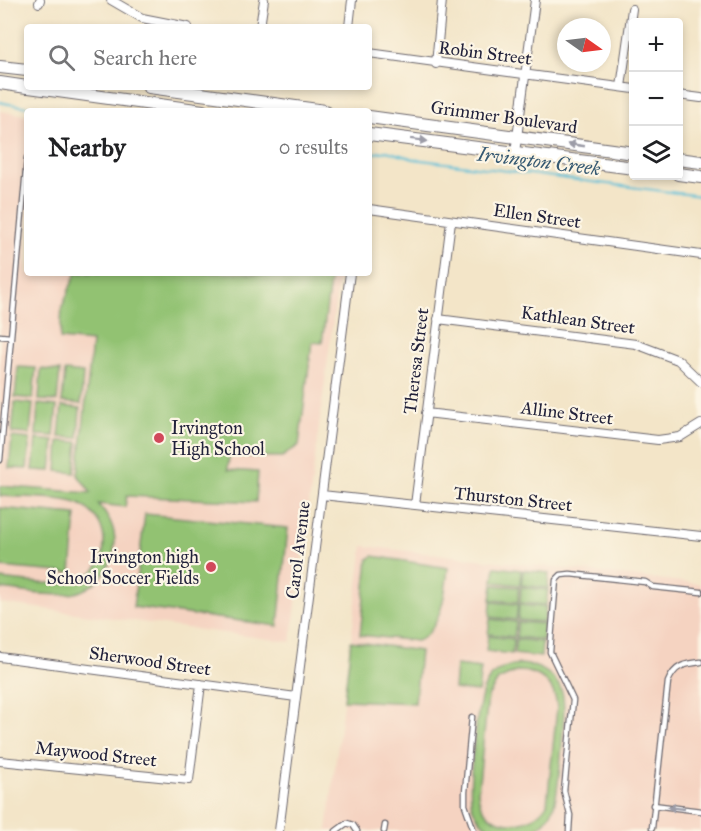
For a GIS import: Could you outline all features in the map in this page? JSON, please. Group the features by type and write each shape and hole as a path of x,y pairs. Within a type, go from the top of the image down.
{"main road":[{"path":"0,67 24,70"},
{"path":"0,83 24,86"},
{"path":"50,90 181,108"},
{"path":"171,90 303,108"},
{"name":"Grimmer Boulevard","path":"372,117 629,152"},
{"name":"Grimmer Boulevard","path":"372,134 629,167"},
{"path":"683,160 701,162"},
{"path":"683,175 701,177"}],"street":[{"path":"111,0 118,7 142,18 173,24"},
{"path":"260,24 264,0"},
{"path":"349,24 352,0"},
{"path":"436,64 442,0"},
{"path":"515,153 535,0"},
{"path":"621,87 632,9"},
{"name":"Robin Street","path":"372,53 436,64 629,88"},
{"path":"683,96 701,98"},
{"name":"Ellen Street","path":"372,209 701,255"},
{"name":"Theresa Street","path":"415,505 451,220"},
{"name":"Carol Avenue","path":"279,831 350,276"},
{"name":"Kathlean Street","path":"438,319 636,344 678,360 701,382"},
{"name":"Alline Street","path":"426,413 658,440 680,437 701,424"},
{"name":"Thurston Street","path":"322,495 701,536"},
{"name":"Sherwood Street","path":"0,657 296,697"},
{"name":"Maywood Street","path":"0,760 189,780 201,684"}],"lane":[{"path":"0,460 24,192"},
{"path":"0,336 11,337"},
{"path":"569,831 570,815 564,791 573,700 550,652 556,580 561,575 570,574 645,582 653,586 701,592"},
{"path":"652,828 668,682 673,672 682,664 701,662"},
{"path":"472,717 465,805 474,831"},
{"path":"653,805 700,811"},
{"path":"336,831 346,823 353,825 357,831"}],"shaded area":[{"name":"Irvington High School","path":"0,111 24,115 24,276 339,276 291,642 0,603"},
{"path":"363,546 701,584 701,831 327,831"}],"green space":[{"path":"75,276 268,276 301,280 302,276 331,276 322,343 312,342 299,445 282,457 229,456 228,470 258,472 256,502 127,496 125,507 98,504 111,523 115,546 107,568 92,585 70,594 53,595 0,589 0,579 49,583 81,579 94,571 102,558 104,540 102,530 95,517 83,506 66,500 0,496 0,486 91,493 78,475 92,342 60,339 62,307"},
{"path":"18,367 36,368 33,399 15,397"},
{"path":"41,369 60,371 57,401 39,400"},
{"path":"65,371 83,373 81,404 62,402"},
{"path":"15,402 33,404 30,434 12,433"},
{"path":"38,404 57,406 54,436 36,435"},
{"path":"62,406 80,408 78,438 59,437"},
{"path":"12,437 30,439 27,469 9,468"},
{"path":"36,439 54,441 51,471 33,470"},
{"path":"59,441 78,442 75,473 57,471"},
{"path":"0,508 76,515 71,573 0,567"},
{"name":"Irvington high School Soccer Fields","path":"145,514 288,528 278,626 133,607"},
{"path":"373,556 448,568 444,598 437,620 432,629 417,641 360,635 368,559"},
{"path":"495,567 521,570 520,585 493,582"},
{"path":"523,570 549,573 548,588 521,585"},
{"path":"493,585 519,587 518,602 491,600"},
{"path":"521,587 548,590 546,605 520,603"},
{"path":"491,602 518,604 516,620 490,617"},
{"path":"519,605 546,607 544,622 518,620"},
{"path":"490,619 516,622 514,637 488,634"},
{"path":"518,622 544,624 543,640 516,637"},
{"path":"488,636 514,639 512,654 486,651"},
{"path":"516,639 542,642 541,657 514,654"},
{"path":"351,641 420,651 415,703 344,700"},
{"path":"518,664 544,671 555,680 562,692 564,715 560,771 552,811 541,825 533,831 493,831 480,820 472,806 474,743 480,705 487,682 496,672","holes":["518,671 526,672 545,681 550,686 556,700 547,804 540,813 530,819 508,823 488,814 481,805 478,792 488,696 498,680"]},
{"path":"456,665 481,668 478,692 454,689"}],"waterway":[{"name":"Irvington Creek","path":"0,102 38,108"},
{"name":"Irvington Creek","path":"375,153 387,151 414,159 701,196"}],"place":[{"name":"Irvington High School","path":"159,438"},
{"name":"Irvington high School Soccer Fields","path":"211,567"}]}
